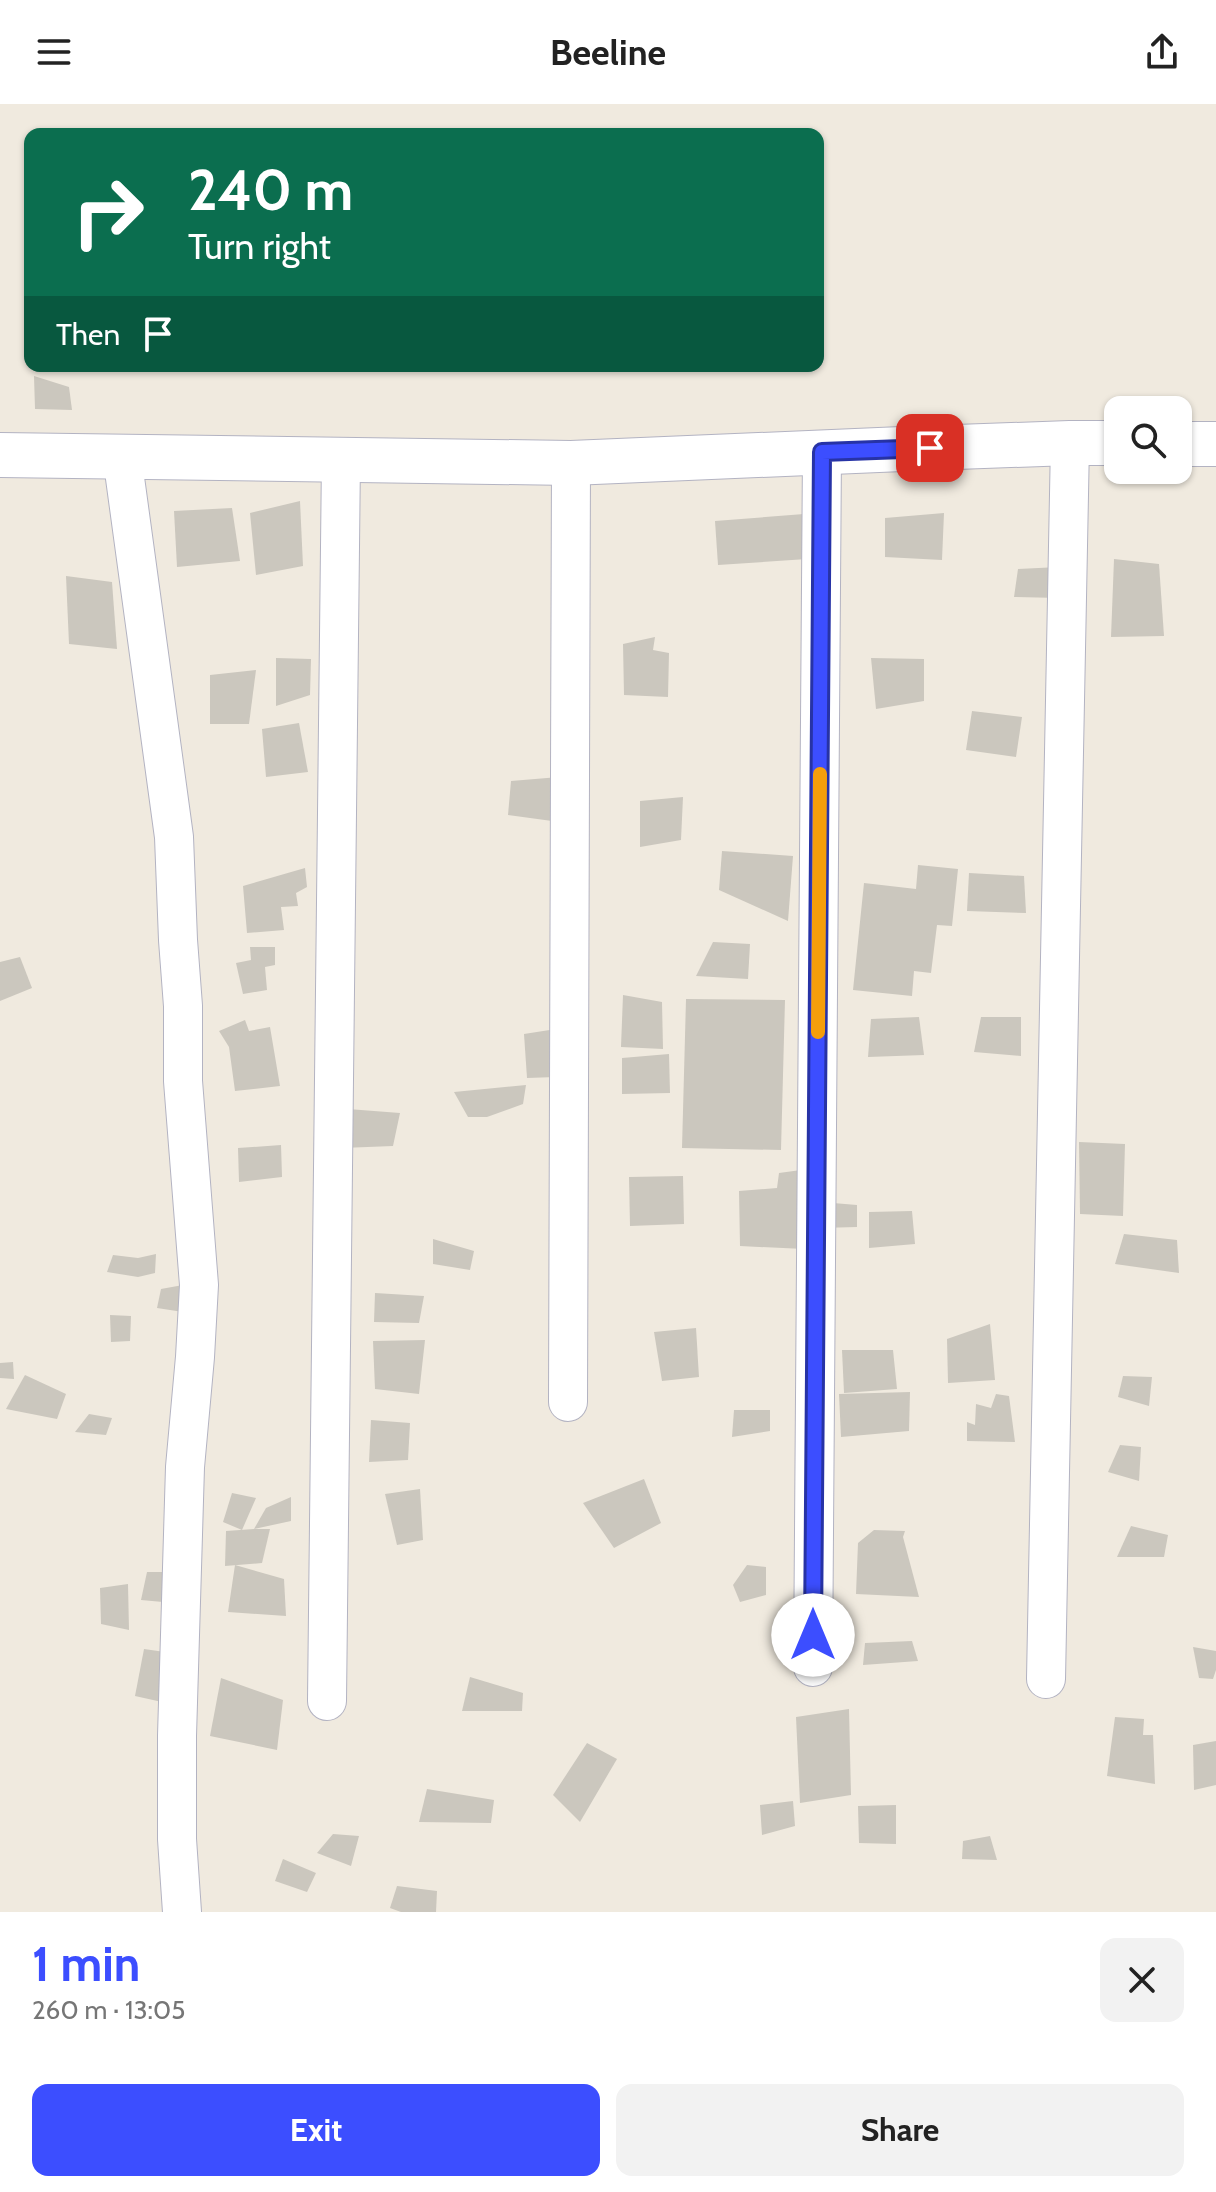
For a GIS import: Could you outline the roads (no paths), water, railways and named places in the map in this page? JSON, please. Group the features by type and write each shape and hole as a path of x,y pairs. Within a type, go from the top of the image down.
{"street":[{"path":"1046,1679 1070,443"},
{"path":"0,455 571,463 1104,443"},
{"path":"1192,444 1216,444"},
{"path":"813,1667 822,452"},
{"path":"122,456 174,837 183,1006 183,1081 199,1285 185,1467 177,1736 177,1839 182,1912"},
{"path":"327,1701 341,458"},
{"path":"568,1402 571,463"}]}
